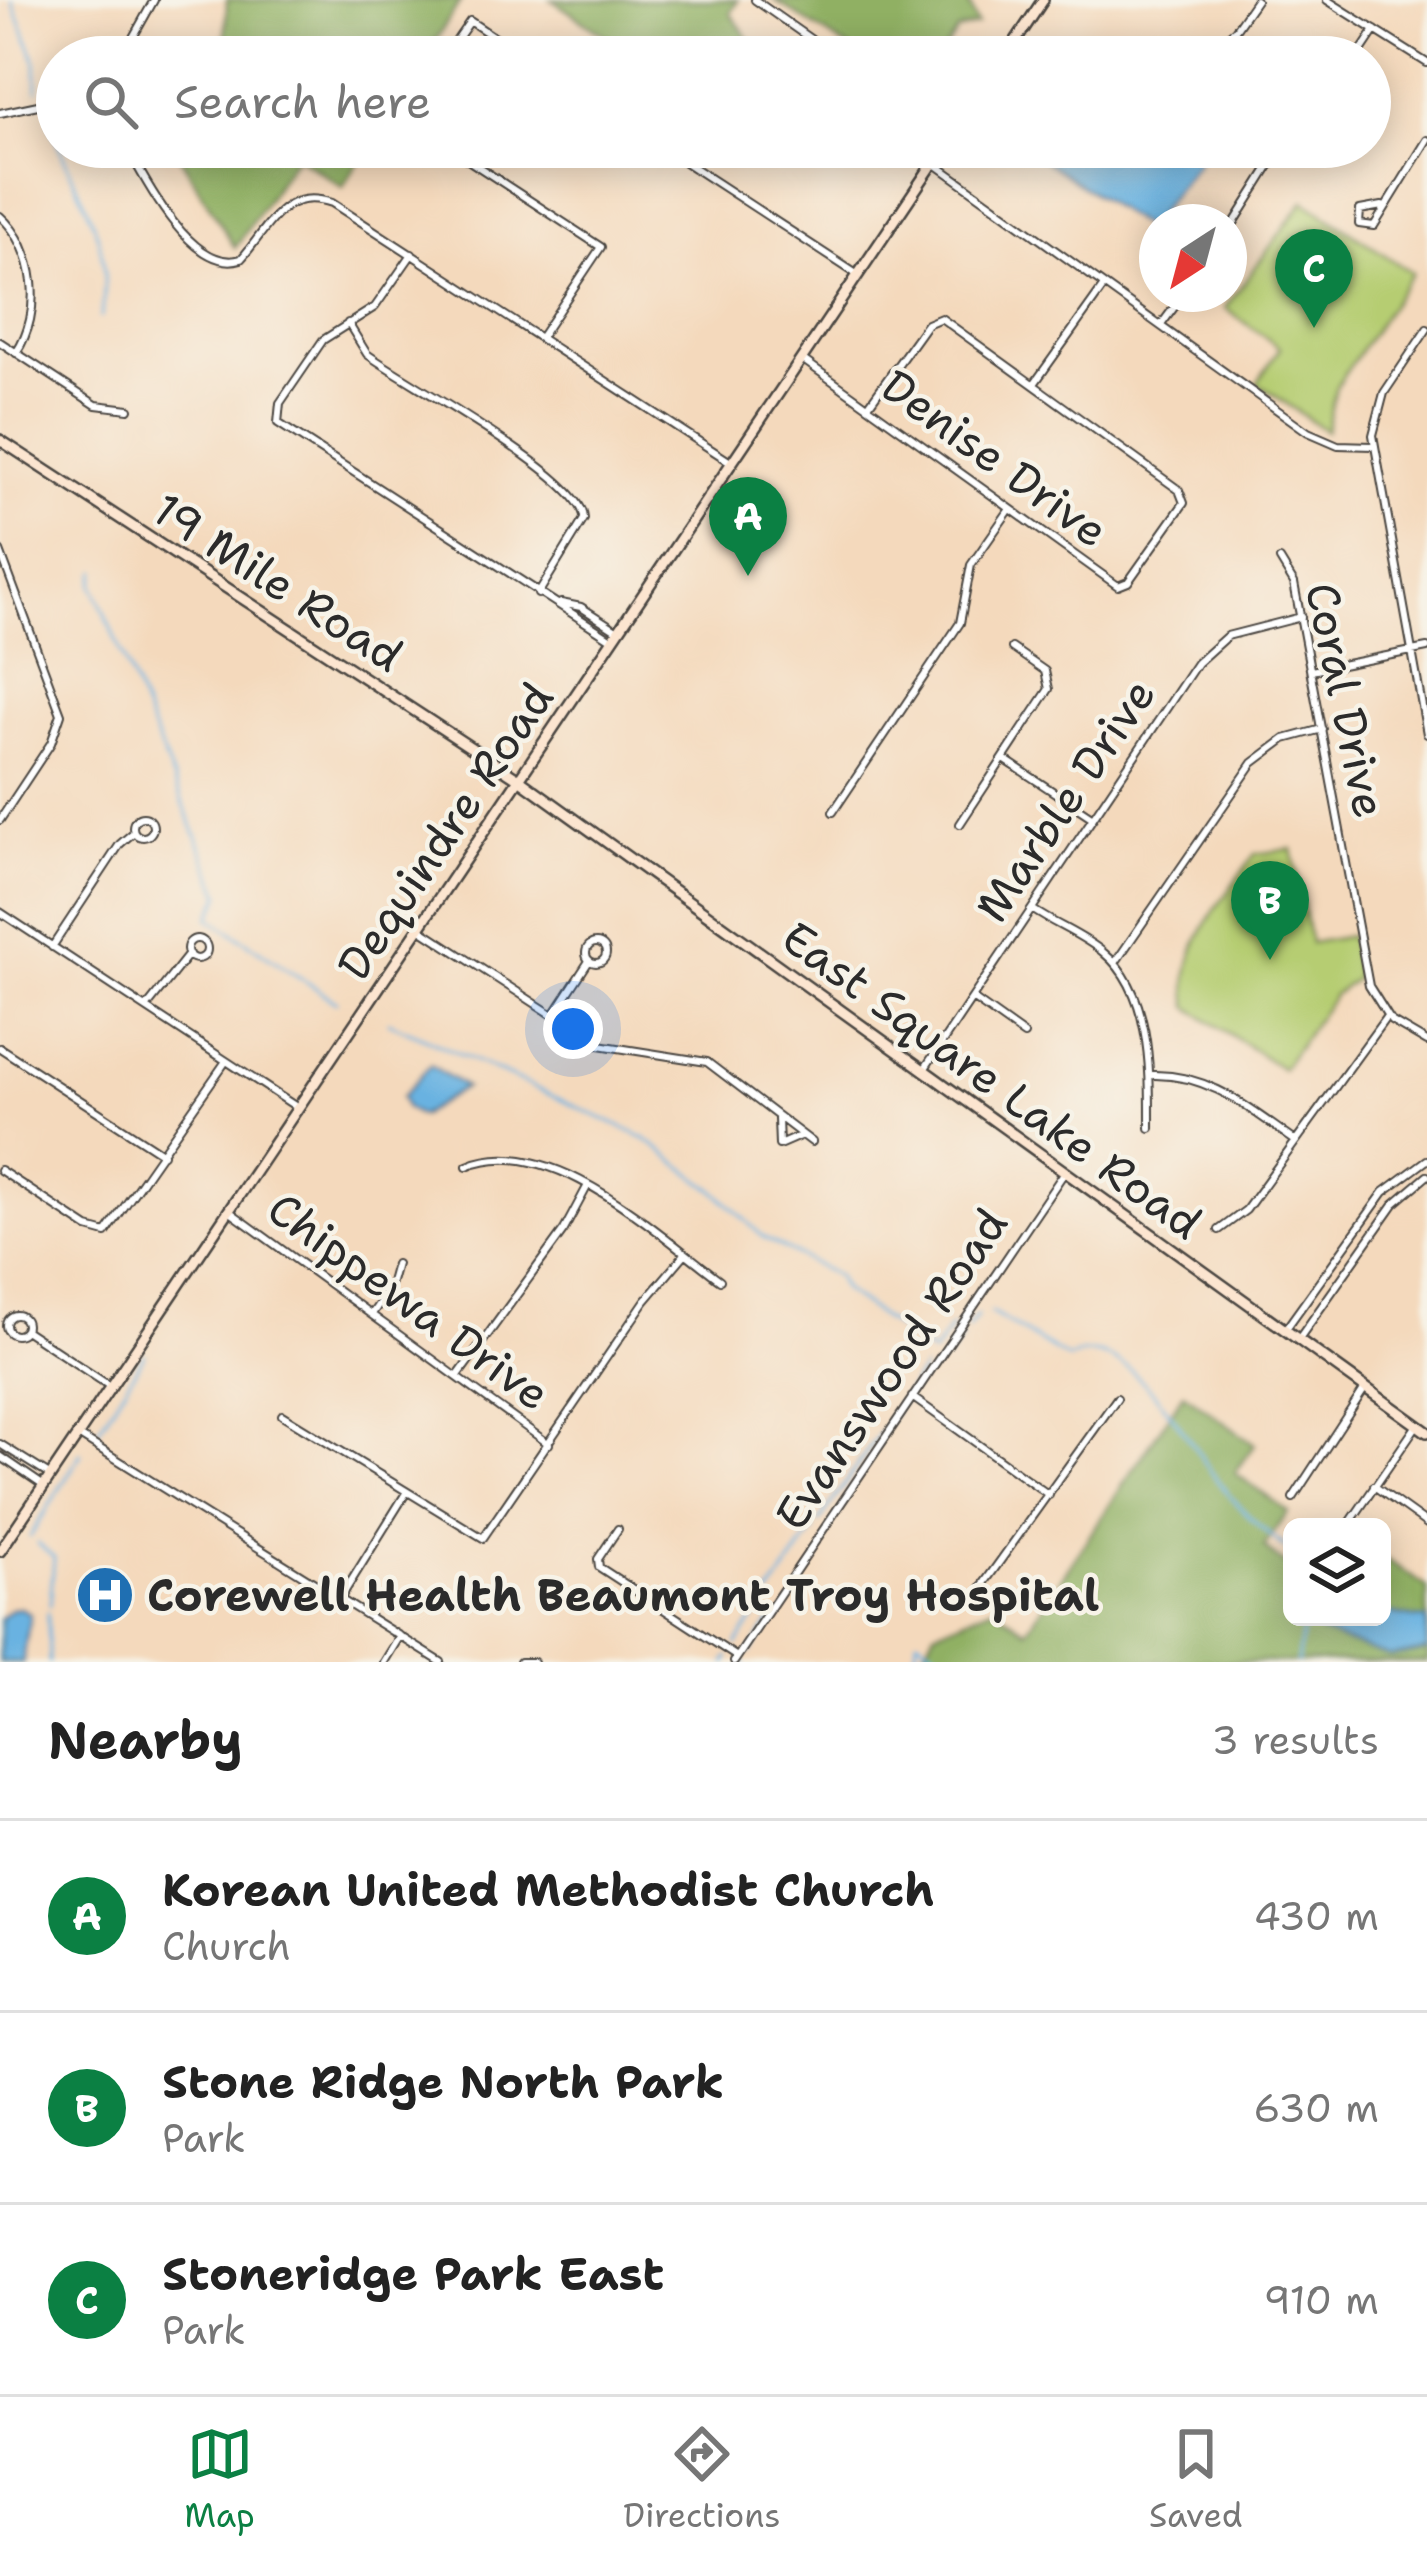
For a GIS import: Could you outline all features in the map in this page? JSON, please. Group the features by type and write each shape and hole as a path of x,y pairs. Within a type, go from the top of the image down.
{"main road":[{"path":"1019,36 1043,0"},
{"name":"Dequindre Road","path":"0,1551 931,168"},
{"name":"19 Mile Road","path":"0,440 519,779"},
{"name":"East Square Lake Road","path":"519,779 1422,1429"}],"street":[{"path":"134,36 154,0"},
{"path":"755,0 806,36"},
{"path":"1227,36 1256,0"},
{"path":"1328,0 1384,36"},
{"path":"460,36 470,21 492,36"},
{"path":"1371,36 1375,30"},
{"path":"1391,40 1427,63"},
{"path":"0,113 36,105"},
{"path":"1382,206 1360,211 1358,224 1374,226 1382,206 1427,140"},
{"path":"139,168 171,222 224,261 242,259 277,212 307,199 332,203 732,463"},
{"path":"480,168 601,247 541,338"},
{"path":"694,168 858,275"},
{"path":"941,168 1316,436 1347,447 1373,446"},
{"path":"1246,204 1269,168"},
{"path":"0,217 23,248 32,291 30,329 16,353"},
{"path":"412,254 375,308 319,344 280,403 276,418 285,431 538,595 581,607 616,636"},
{"path":"868,406 935,317 1034,385 1104,286"},
{"path":"1161,326 1171,312"},
{"path":"348,323 373,359 553,476 581,502 584,519 538,595"},
{"path":"1427,329 1380,402 1373,446 1427,734"},
{"path":"0,342 96,405 129,409"},
{"name":"Denise Drive","path":"802,359 1121,586 1184,498 1034,385"},
{"path":"833,812 960,623 971,565 1010,509"},
{"path":"0,551 58,698 60,721 52,743 0,820"},
{"name":"Coral Drive","path":"1280,560 1294,583 1365,971 1387,1016"},
{"name":"Marble Drive","path":"922,1072 1215,644 1251,627 1300,617"},
{"path":"960,824 1050,683 1045,671 1012,648"},
{"path":"1311,671 1427,648"},
{"path":"1115,963 1253,764 1285,739 1322,729"},
{"path":"1004,758 1093,818"},
{"path":"52,947 120,844 134,832"},
{"path":"1032,909 1115,963 1133,994 1150,1075 1150,1128"},
{"path":"0,912 298,1108"},
{"path":"419,928 611,1050 674,1054 706,1063 812,1142"},
{"path":"146,1008 189,954"},
{"path":"553,1016 590,961"},
{"path":"972,998 1024,1035"},
{"path":"1219,1230 1246,1210 1387,1016 1427,1042"},
{"path":"0,1048 164,1155"},
{"path":"0,1171 99,1234 116,1226 226,1061"},
{"path":"1150,1075 1179,1075 1212,1084 1294,1140"},
{"path":"778,1119 775,1138 779,1145 802,1136"},
{"path":"466,1166 491,1156 515,1156 588,1186 720,1280"},
{"path":"1284,1330 1402,1174 1427,1160"},
{"name":"Evanswood Road","path":"736,1659 1064,1173"},
{"path":"1402,1174 1412,1186"},
{"path":"1298,1340 1412,1186 1427,1177"},
{"path":"458,1377 565,1230 588,1186"},
{"name":"Chippewa Drive","path":"230,1211 549,1444"},
{"path":"1345,1247 1357,1256"},
{"path":"282,1415 483,1538 645,1301 686,1254"},
{"path":"372,1314 389,1289 396,1264"},
{"path":"25,1330 111,1387"},
{"path":"1292,1498 1365,1388"},
{"path":"912,1397 1049,1495"},
{"path":"980,1589 1117,1399"},
{"path":"1353,1518 1422,1429"},
{"path":"78,1435 441,1662"},
{"path":"0,1444 48,1481"},
{"path":"0,1456 48,1481"},
{"path":"1375,1486 1427,1524"},
{"path":"340,1599 406,1493"},
{"path":"618,1529 597,1565 736,1659"},
{"path":"384,1662 400,1636"},
{"path":"520,1662 534,1662"}],"green space":[{"path":"227,0 461,0 438,36 225,36"},
{"path":"552,0 738,0 730,13 747,36 606,36"},
{"path":"774,0 967,0 978,25 955,36 830,36"},
{"path":"187,168 288,168 235,248"},
{"path":"314,168 355,168 343,187"},
{"path":"1304,201 1412,273 1336,387 1326,431 1257,383 1280,348 1230,312 1247,312 1247,278"},
{"path":"1292,849 1310,943 1350,936 1356,978 1334,995 1282,1069 1189,1007 1187,985 1205,926 1255,854"},
{"path":"1184,1393 1255,1445 1235,1473 1288,1512 1264,1547 1283,1563 1283,1626 1391,1626 1391,1563 1427,1587 1427,1662 918,1662 935,1631 992,1607 1027,1630"}],"water":[{"path":"1055,168 1193,168 1165,204 1139,204 1139,224"},
{"path":"430,1065 465,1087 420,1116 406,1108 402,1097"},
{"path":"11,1609 30,1614 23,1662 0,1662 0,1619"},
{"path":"1391,1614 1427,1620 1427,1650 1390,1657 1320,1633 1317,1626 1391,1626"}],"waterway":[{"path":"12,0 36,62"},
{"path":"69,168 98,237 104,287 101,317"},
{"path":"97,571 93,585 221,895 210,918 337,1002"},
{"path":"389,1022 643,1137 715,1191 763,1237 837,1276 843,1290 933,1354 951,1327"},
{"path":"990,1312 1069,1359 1090,1353 1112,1359 1134,1373 1174,1417 1234,1501 1283,1545"},
{"path":"968,1328 977,1316"},
{"path":"947,1358 962,1338"},
{"path":"98,1430 145,1354"},
{"path":"899,1404 923,1369"},
{"path":"886,1423 895,1410"},
{"path":"819,1522 880,1432"},
{"path":"30,1537 81,1454"},
{"path":"737,1644 814,1529"},
{"path":"37,1543 54,1558 50,1605"},
{"path":"48,1613 49,1662"},
{"path":"750,1652 774,1617"},
{"path":"1297,1662 1303,1626"},
{"path":"915,1662 917,1638 951,1661 965,1662"},
{"path":"726,1662 729,1657"}],"place":[{"name":"Stoneridge Park East","path":"1314,328"},
{"name":"Korean United Methodist Church","path":"748,576"},
{"name":"Stone Ridge North Park","path":"1270,960"},
{"name":"Corewell Health Beaumont Troy Hospital","path":"105,1595"}]}
